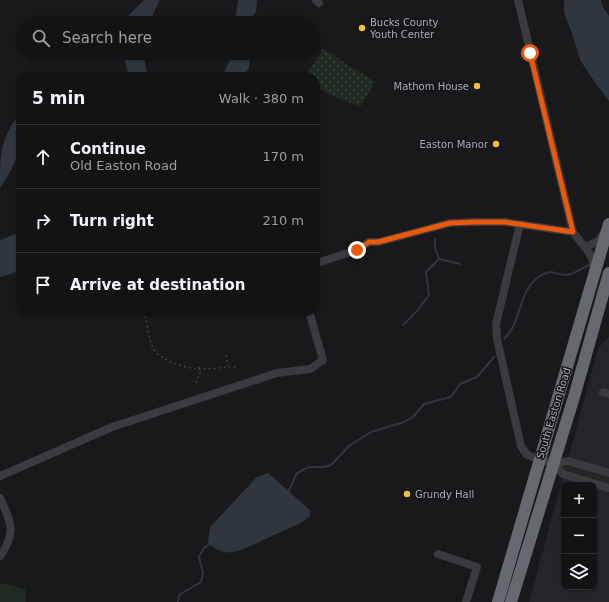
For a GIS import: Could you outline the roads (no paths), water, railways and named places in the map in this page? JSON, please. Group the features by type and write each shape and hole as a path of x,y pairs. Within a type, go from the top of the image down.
{"highway":[{"name":"South Easton Road","path":"498,602 609,224"},
{"name":"South Easton Road","path":"512,602 554,464 609,273"}],"street":[{"path":"518,0 573,232 579,241 586,246 592,257 594,273"},
{"path":"320,263 364,246 375,246 378,242 450,223 505,222 573,232"},
{"path":"520,224 499,306 496,324 497,339 521,446 527,455 539,460 554,464 568,461 609,474"},
{"path":"586,246 598,241 609,224"},
{"path":"0,476 120,425 277,373 310,369 323,360 310,316"},
{"path":"554,464 563,474 609,488"},
{"path":"0,498 11,523 12,534 7,548 0,556"},
{"path":"438,554 477,567 466,602"}],"waterway":[{"path":"435,239 435,248 439,259 460,264"},
{"path":"403,325 417,311 429,295 426,272 439,259"},
{"path":"504,339 510,332 527,290 533,282 548,272 567,275 589,265"},
{"path":"288,492 297,473 309,467 325,467 331,465 349,446 371,432 404,422 413,417 424,404 451,397 460,384 477,377 494,357"},
{"path":"178,602 179,595 201,582 203,573 199,557 204,548 211,543"}],"place":[{"name":"Bucks County Youth Center","path":"362,28"},
{"name":"Mathom House","path":"477,86"},
{"name":"Easton Manor","path":"496,144"},
{"name":"Grundy Hall","path":"407,494"}]}
